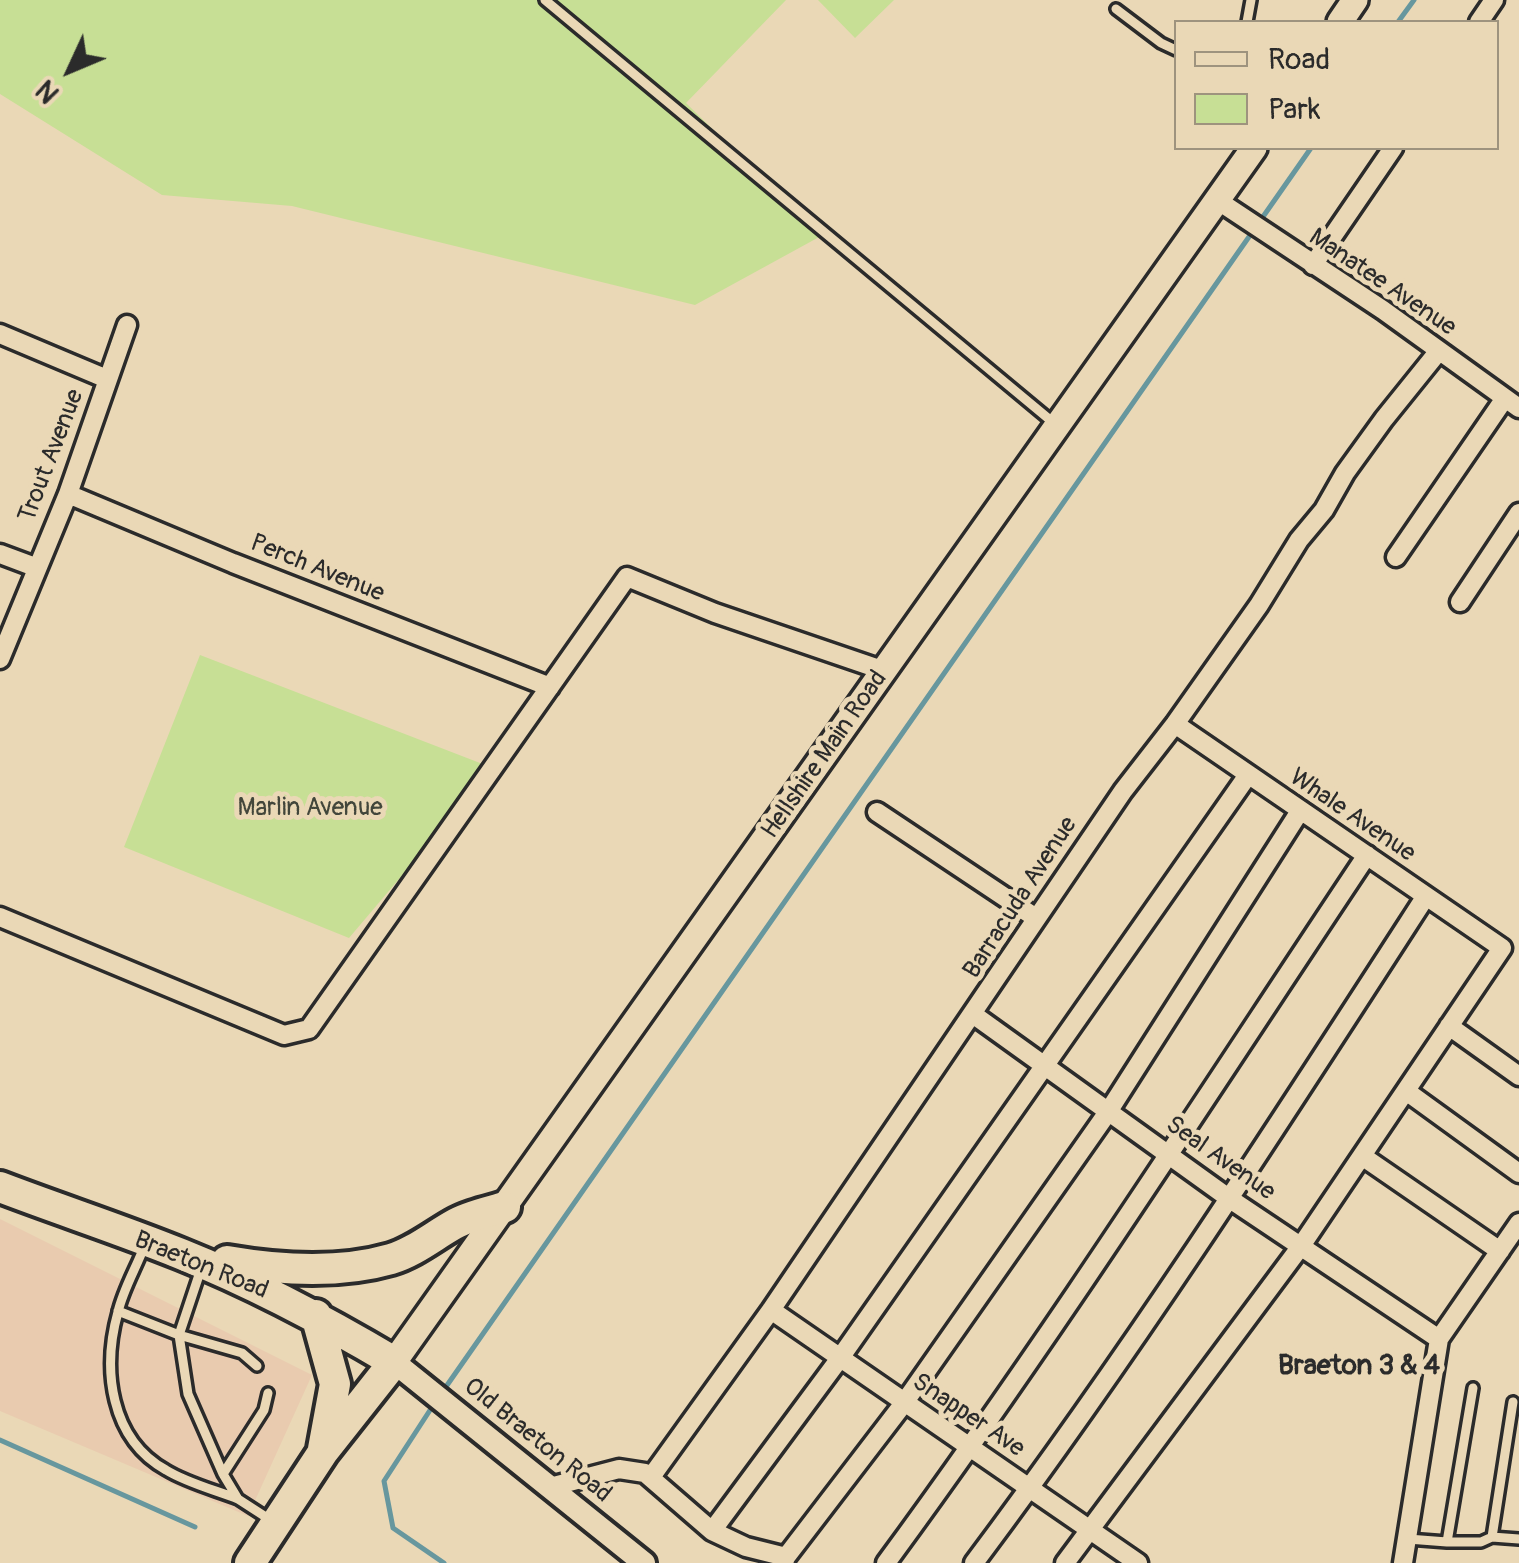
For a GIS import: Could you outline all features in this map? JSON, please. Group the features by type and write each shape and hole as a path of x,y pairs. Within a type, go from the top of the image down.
{"main road":[{"name":"Hellshire Main Road","path":"404,1370 505,1207 1057,425 1225,205 1253,150"},
{"name":"Braeton Road","path":"0,1188 191,1258 316,1315 404,1370"},
{"path":"191,1258 268,1268 361,1264 390,1259 422,1245 456,1222 505,1207"},
{"path":"316,1315 335,1384 323,1452"},
{"path":"250,1563 323,1452 404,1370"}],"street":[{"path":"1313,265 1392,150"},
{"name":"Manatee Avenue","path":"1225,205 1512,402"},
{"name":"Trout Avenue","path":"0,659 68,494 128,325"},
{"path":"0,334 108,379"},
{"name":"Barracuda Avenue","path":"651,1477 772,1310 1036,918 1258,605 1299,540 1324,510 1345,473 1438,352"},
{"path":"1396,558 1512,402"},
{"name":"Perch Avenue","path":"68,494 550,687"},
{"path":"1460,602 1519,513"},
{"path":"0,554 35,567"},
{"path":"0,917 269,1030 284,1035 308,1029 627,578 715,613 885,670"},
{"name":"Whale Avenue","path":"1175,724 1502,948 1450,1026"},
{"path":"712,1531 840,1358 1248,775"},
{"path":"550,1487 619,1469 645,1473 712,1531 785,1560 904,1404 1108,1112 1300,811"},
{"path":"878,812 1036,918"},
{"path":"886,1563 971,1448 1368,855"},
{"path":"974,1563 1030,1489 1230,1199 1426,896"},
{"name":"Seal Avenue","path":"974,1015 1230,1199 1440,1339"},
{"path":"1066,1563 1301,1246 1450,1026 1519,1076"},
{"path":"1406,1091 1519,1173"},
{"path":"1362,1156 1500,1251"},
{"path":"1403,1563 1440,1339 1519,1223"},
{"name":"Snapper Ave","path":"772,1310 1138,1563"},
{"name":"Old Braeton Road","path":"404,1370 644,1563"}],"lane":[{"path":"544,0 1057,425"},
{"path":"1116,9 1174,49"},
{"path":"147,1242 118,1311 109,1370 122,1426 139,1450 166,1470 238,1499 274,1522"},
{"path":"191,1258 179,1335 188,1394 238,1499"},
{"path":"118,1311 179,1335 242,1353 257,1366"},
{"path":"1448,1542 1474,1388"},
{"path":"223,1474 264,1410 268,1393"},
{"path":"1492,1537 1513,1402"},
{"path":"1408,1539 1519,1540"}],"shaded area":[{"path":"0,1219 312,1375 248,1516 0,1411"}],"green space":[{"path":"0,0 786,0 686,103 821,236 695,305 292,206 162,195 0,94"},
{"path":"818,0 894,0 855,38"},
{"name":"Marlin Avenue","path":"200,655 493,768 349,938 124,847"}],"waterway":[{"path":"1399,20 1414,0"},
{"path":"443,1391 1310,150"},
{"path":"434,1404 384,1481 393,1528 444,1563"},
{"path":"0,1440 195,1527"}],"district":[{"name":"Braeton 3 & 4","path":"1359,1367"}]}
